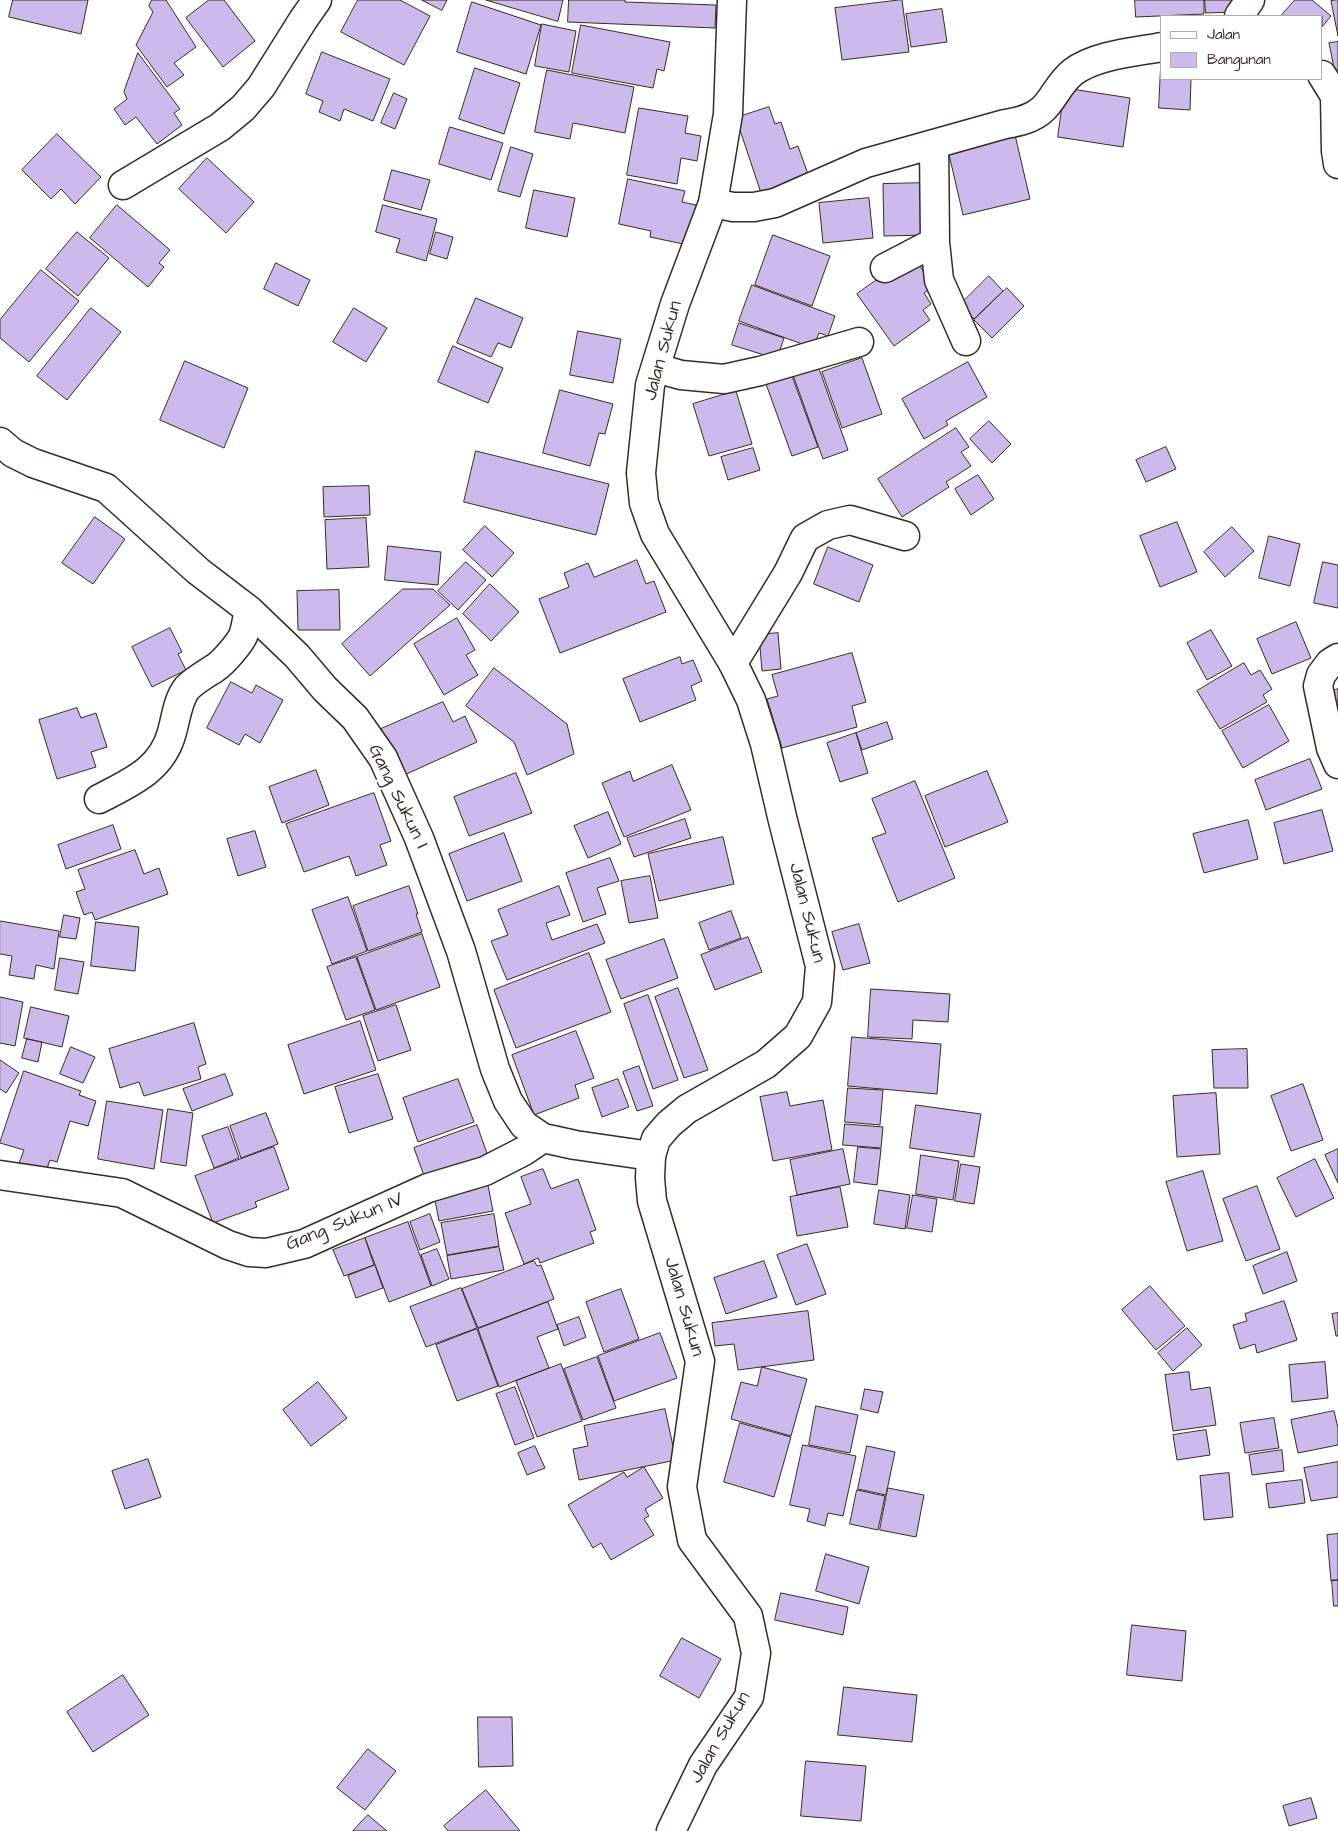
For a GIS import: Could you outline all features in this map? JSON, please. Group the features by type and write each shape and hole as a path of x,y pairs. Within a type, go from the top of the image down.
{"street":[{"path":"123,185 220,127 243,108 261,87 302,20 317,0"},
{"name":"Jalan Sukun","path":"671,1831 703,1765 749,1697 756,1653 748,1616 692,1540 682,1486 700,1361 652,1201 651,1156 656,1139 669,1124 686,1110 766,1064 798,1036 817,1002 820,966 765,744 751,700 733,663 655,534 644,503 641,472 650,385 675,304 713,203 728,114 732,0"},
{"path":"713,203 733,208 775,203 866,163 1005,124 1019,122 1043,109 1058,88 1073,72 1089,63 1104,58 1160,47"},
{"path":"1323,76 1332,88 1335,96 1338,164"},
{"path":"934,144 935,242 939,280 966,341"},
{"path":"885,268 935,242"},
{"path":"656,368 681,375 724,379 760,371 859,342"},
{"name":"Gang Sukun I","path":"0,442 33,463 106,488 198,571 249,610 298,656 325,689 355,718 382,758 419,838 461,951 495,1068 508,1101 524,1125 543,1138 575,1145 651,1156"},
{"path":"733,663 788,573 805,538 828,525 850,520 905,536"},
{"path":"99,799 146,773 159,761 170,742 181,699 186,689 218,666 243,637 249,610"},
{"path":"1338,658 1330,663 1321,675 1318,686 1331,748 1338,764"},
{"name":"Gang Sukun IV","path":"0,1175 122,1193 228,1245 249,1252 266,1253 304,1244 428,1188 485,1171 524,1151 543,1138"}],"building":[{"path":"13,0 88,0 81,34 9,17"},
{"path":"152,0 166,0 196,47 174,63 184,75 167,87 136,45 153,12 149,6"},
{"path":"209,0 224,0 255,41 223,67 186,18"},
{"path":"358,0 400,0 430,16 404,65 341,32"},
{"path":"422,0 447,0 442,10"},
{"path":"486,0 563,0 558,21"},
{"path":"569,0 625,0 625,2 716,5 715,28 568,22"},
{"path":"902,0 909,52 842,60 835,8"},
{"path":"1135,0 1204,0 1204,14 1136,17"},
{"path":"1205,0 1232,0 1233,12 1206,13"},
{"path":"1295,0 1312,0 1331,16 1323,26 1323,15 1282,15"},
{"path":"1338,0 1338,36 1331,1"},
{"path":"472,2 541,25 526,74 457,52"},
{"path":"942,9 947,42 911,47 906,14"},
{"path":"542,24 576,31 569,72 535,66"},
{"path":"581,25 670,42 664,71 657,69 653,88 572,73"},
{"path":"1338,42 1338,83 1337,83 1329,43"},
{"path":"322,52 390,79 373,121 344,109 340,121 319,112 323,101 306,94"},
{"path":"138,53 180,109 174,113 182,125 157,144 136,117 125,125 114,109 127,99 124,92"},
{"path":"475,68 520,83 504,134 459,119"},
{"path":"547,70 634,87 625,133 573,123 570,139 535,132"},
{"path":"1160,80 1191,80 1190,110 1159,108"},
{"path":"1065,88 1130,98 1123,147 1058,137"},
{"path":"394,93 407,99 395,129 381,123"},
{"path":"769,107 775,124 781,122 790,149 798,146 809,177 763,199 736,118"},
{"path":"639,108 688,116 685,133 701,136 697,161 681,158 677,184 627,175"},
{"path":"450,127 503,143 491,180 439,164"},
{"path":"57,134 101,177 75,204 61,189 51,199 22,170"},
{"path":"1015,135 1030,199 963,215 948,150"},
{"path":"511,147 533,154 520,197 498,191"},
{"path":"207,158 254,202 226,233 179,189"},
{"path":"392,170 430,180 421,210 384,200"},
{"path":"628,179 685,191 682,202 696,205 688,245 650,237 651,231 619,224"},
{"path":"925,183 926,235 884,236 883,184"},
{"path":"534,190 575,198 567,237 526,228"},
{"path":"869,198 873,238 823,243 819,203"},
{"path":"117,205 170,250 159,263 164,267 148,287 90,238"},
{"path":"383,205 437,219 426,261 396,252 400,239 376,232"},
{"path":"77,232 109,258 78,296 46,269"},
{"path":"436,232 453,237 447,259 430,254"},
{"path":"773,235 830,256 812,306 755,285"},
{"path":"912,255 934,286 924,293 931,304 923,310 930,320 894,346 857,294"},
{"path":"276,263 310,280 298,306 264,289"},
{"path":"41,270 79,301 29,362 0,338 0,320"},
{"path":"989,276 1003,291 974,319 960,305"},
{"path":"752,285 835,316 828,336 819,333 813,348 739,321"},
{"path":"1007,288 1024,306 992,338 974,320"},
{"path":"476,298 523,318 511,348 498,343 491,357 457,343"},
{"path":"91,308 121,332 67,400 37,376"},
{"path":"354,308 387,328 366,362 333,342"},
{"path":"739,323 784,338 777,359 732,345"},
{"path":"578,331 621,339 613,383 570,375"},
{"path":"453,346 503,368 488,403 438,382"},
{"path":"862,358 882,414 842,428 822,372"},
{"path":"185,361 248,388 224,448 160,420"},
{"path":"968,362 987,397 946,421 948,425 924,439 902,399"},
{"path":"818,366 848,450 823,459 793,375"},
{"path":"792,376 818,447 792,456 766,384"},
{"path":"560,390 613,404 605,434 599,433 590,466 543,453"},
{"path":"736,391 752,444 709,456 693,404"},
{"path":"989,421 1011,444 992,463 970,439"},
{"path":"956,428 969,447 961,452 971,466 946,482 949,487 902,517 878,479"},
{"path":"1166,447 1176,469 1146,482 1136,460"},
{"path":"753,448 760,470 728,480 721,457"},
{"path":"476,451 609,484 596,535 464,502"},
{"path":"978,475 994,499 971,515 955,489"},
{"path":"369,486 370,515 324,517 323,487"},
{"path":"95,517 125,539 93,584 62,563"},
{"path":"366,518 369,567 327,569 325,520"},
{"path":"1177,522 1197,572 1160,587 1140,536"},
{"path":"485,526 514,553 492,577 463,550"},
{"path":"1232,527 1254,551 1225,577 1204,552"},
{"path":"1269,536 1300,544 1290,586 1259,578"},
{"path":"388,546 441,552 438,585 385,580"},
{"path":"828,547 873,565 859,602 814,584"},
{"path":"637,560 646,584 654,581 666,612 560,653 539,599 569,587 564,573 588,563 594,577"},
{"path":"466,562 486,580 458,610 438,591"},
{"path":"1323,562 1338,565 1338,608 1314,603"},
{"path":"490,584 519,612 491,641 463,614"},
{"path":"403,589 433,589 450,605 370,676 342,644"},
{"path":"339,590 340,630 298,630 297,591"},
{"path":"457,618 475,650 466,655 478,675 444,695 414,644"},
{"path":"1296,622 1311,658 1272,674 1257,639"},
{"path":"170,628 182,652 178,654 186,670 152,687 132,647"},
{"path":"1211,630 1232,666 1207,680 1187,643"},
{"path":"778,633 781,669 762,671 759,635"},
{"path":"852,653 866,702 852,706 857,727 782,748 767,699 778,696 772,675"},
{"path":"680,657 682,664 693,660 702,681 691,686 696,700 640,722 623,679"},
{"path":"1244,663 1251,675 1260,670 1272,689 1263,695 1267,702 1220,729 1197,691"},
{"path":"494,668 567,724 574,754 527,775 514,742 466,706"},
{"path":"231,682 252,693 256,685 283,700 260,743 245,734 239,745 207,728"},
{"path":"1338,689 1338,722 1326,694"},
{"path":"443,702 453,722 465,716 477,742 402,776 381,729"},
{"path":"1269,705 1289,741 1243,768 1222,731"},
{"path":"77,708 81,718 96,713 107,747 91,752 96,767 57,779 39,720"},
{"path":"887,722 893,739 862,750 856,733"},
{"path":"856,733 868,773 840,782 827,743"},
{"path":"1310,759 1322,789 1266,810 1255,780"},
{"path":"672,765 691,810 624,837 602,783 630,771 633,781"},
{"path":"316,770 329,805 282,823 269,787"},
{"path":"987,771 1008,822 945,847 925,796"},
{"path":"516,773 532,813 469,836 454,797"},
{"path":"915,781 955,878 898,902 872,838 886,833 872,799"},
{"path":"374,793 391,841 380,845 387,865 356,876 349,856 304,872 286,824"},
{"path":"1322,810 1333,851 1284,864 1274,823"},
{"path":"608,812 621,844 588,858 574,826"},
{"path":"685,819 691,838 634,857 627,838"},
{"path":"1248,820 1258,859 1204,873 1193,834"},
{"path":"113,825 121,849 66,869 58,845"},
{"path":"255,831 266,867 238,876 227,839"},
{"path":"504,833 522,881 467,901 449,854"},
{"path":"723,837 734,884 659,901 648,854"},
{"path":"135,850 144,874 159,868 168,894 95,920 92,912 84,915 76,892 85,889 78,870"},
{"path":"610,858 619,881 597,888 606,914 583,922 566,873"},
{"path":"650,876 658,918 629,923 621,881"},
{"path":"409,886 422,932 368,951 353,906"},
{"path":"559,886 570,915 546,923 552,940 597,924 605,943 507,980 491,941 508,935 498,910"},
{"path":"348,897 367,951 332,964 312,910"},
{"path":"731,911 741,938 709,950 699,923"},
{"path":"64,915 80,918 76,939 60,937"},
{"path":"0,921 59,931 54,969 36,965 34,979 9,975 12,956 0,954"},
{"path":"96,922 139,927 135,971 91,966"},
{"path":"859,924 870,963 843,970 832,932"},
{"path":"422,934 440,987 376,1010 357,957"},
{"path":"748,937 762,972 715,990 701,955"},
{"path":"664,939 678,978 621,999 606,960"},
{"path":"589,953 611,1012 516,1048 494,990"},
{"path":"356,957 375,1010 346,1020 327,967"},
{"path":"60,958 84,962 78,994 55,990"},
{"path":"678,988 708,1070 684,1078 655,997"},
{"path":"871,989 950,994 948,1022 913,1020 912,1039 868,1037"},
{"path":"648,995 678,1080 653,1089 624,1004"},
{"path":"0,997 23,1002 15,1046 0,1043"},
{"path":"396,1005 411,1050 378,1061 363,1016"},
{"path":"31,1007 69,1016 62,1047 24,1038"},
{"path":"360,1021 376,1070 304,1094 288,1045"},
{"path":"194,1023 206,1064 198,1067 201,1079 144,1096 139,1082 120,1088 109,1049"},
{"path":"576,1031 594,1078 575,1085 579,1098 534,1115 512,1055"},
{"path":"852,1037 941,1044 937,1094 848,1086"},
{"path":"27,1039 42,1042 38,1062 22,1058"},
{"path":"71,1047 95,1057 83,1083 60,1074"},
{"path":"1247,1049 1248,1088 1214,1088 1212,1050"},
{"path":"0,1060 19,1073 6,1093 0,1089"},
{"path":"639,1066 653,1106 637,1111 623,1072"},
{"path":"24,1071 81,1091 79,1095 96,1101 88,1126 70,1121 57,1162 50,1160 46,1171 19,1163 24,1150 0,1143"},
{"path":"225,1074 233,1095 192,1111 183,1089"},
{"path":"378,1074 393,1119 349,1133 335,1087"},
{"path":"458,1079 474,1122 418,1142 403,1098"},
{"path":"618,1079 629,1107 602,1117 592,1088"},
{"path":"1303,1084 1323,1140 1291,1151 1271,1096"},
{"path":"848,1088 883,1090 880,1125 845,1122"},
{"path":"787,1092 790,1106 823,1100 832,1150 773,1161 760,1097"},
{"path":"1216,1093 1220,1154 1177,1157 1173,1096"},
{"path":"107,1101 163,1110 154,1169 98,1159"},
{"path":"916,1105 981,1114 974,1157 910,1148"},
{"path":"168,1109 193,1113 186,1166 161,1162"},
{"path":"266,1113 278,1144 241,1158 230,1126"},
{"path":"845,1124 883,1127 881,1148 843,1145"},
{"path":"477,1125 490,1162 427,1184 414,1148"},
{"path":"228,1127 239,1158 214,1168 202,1136"},
{"path":"274,1147 289,1189 255,1202 257,1207 213,1223 195,1176"},
{"path":"858,1147 881,1149 877,1185 854,1182"},
{"path":"843,1149 850,1184 797,1195 790,1160"},
{"path":"1338,1149 1338,1183 1325,1155"},
{"path":"921,1155 959,1161 953,1200 916,1194"},
{"path":"1315,1159 1334,1198 1296,1217 1277,1178"},
{"path":"961,1164 980,1167 974,1204 955,1201"},
{"path":"543,1169 551,1189 578,1179 596,1230 590,1232 594,1243 540,1263 538,1258 524,1264 505,1213 531,1204 521,1177"},
{"path":"1203,1171 1223,1241 1187,1251 1166,1182"},
{"path":"487,1180 493,1211 439,1221 433,1190"},
{"path":"1257,1186 1280,1249 1246,1261 1223,1199"},
{"path":"840,1187 848,1227 797,1236 790,1197"},
{"path":"879,1190 910,1195 905,1229 874,1224"},
{"path":"913,1195 937,1199 932,1232 907,1228"},
{"path":"430,1214 440,1242 420,1250 410,1222"},
{"path":"494,1214 499,1246 447,1255 441,1223"},
{"path":"408,1222 431,1286 389,1302 365,1238"},
{"path":"365,1238 374,1265 344,1276 333,1250"},
{"path":"807,1244 826,1294 796,1305 777,1255"},
{"path":"499,1247 504,1270 451,1279 447,1256"},
{"path":"437,1249 449,1279 432,1286 421,1255"},
{"path":"1287,1252 1297,1281 1263,1294 1253,1266"},
{"path":"534,1261 537,1266 541,1265 554,1299 478,1328 462,1289"},
{"path":"764,1261 777,1297 726,1314 714,1278"},
{"path":"375,1265 383,1288 356,1298 348,1276"},
{"path":"1150,1286 1185,1326 1156,1350 1122,1310"},
{"path":"461,1288 477,1328 426,1347 410,1307"},
{"path":"621,1289 639,1339 604,1352 586,1302"},
{"path":"1284,1301 1297,1340 1257,1353 1255,1344 1240,1349 1233,1325 1247,1321 1245,1314"},
{"path":"548,1302 558,1329 537,1337 549,1368 499,1387 478,1329"},
{"path":"808,1311 814,1360 738,1370 734,1344 715,1346 712,1323"},
{"path":"1338,1313 1338,1336 1336,1336 1332,1314"},
{"path":"579,1317 586,1337 564,1346 557,1325"},
{"path":"1187,1328 1202,1345 1173,1371 1158,1353"},
{"path":"477,1329 498,1386 457,1401 436,1345"},
{"path":"660,1333 677,1378 614,1401 598,1356"},
{"path":"597,1357 616,1408 583,1420 564,1369"},
{"path":"1325,1362 1328,1398 1292,1402 1289,1365"},
{"path":"561,1364 582,1421 537,1437 516,1381"},
{"path":"762,1367 807,1379 791,1436 731,1419 741,1382 757,1386"},
{"path":"1189,1372 1191,1390 1210,1387 1216,1425 1173,1431 1165,1375"},
{"path":"318,1382 347,1418 311,1446 283,1410"},
{"path":"515,1387 534,1438 515,1445 496,1394"},
{"path":"865,1389 883,1392 878,1413 861,1409"},
{"path":"816,1406 858,1415 850,1453 809,1445"},
{"path":"665,1409 676,1460 579,1480 573,1449 588,1446 584,1426"},
{"path":"1334,1411 1338,1428 1338,1445 1298,1453 1291,1420"},
{"path":"1274,1418 1279,1448 1245,1453 1240,1423"},
{"path":"740,1423 791,1437 774,1497 724,1482"},
{"path":"1206,1430 1210,1455 1177,1460 1173,1435"},
{"path":"803,1445 856,1456 843,1516 828,1513 825,1526 807,1521 810,1509 790,1505"},
{"path":"535,1446 545,1468 527,1475 518,1453"},
{"path":"867,1446 895,1452 886,1495 858,1489"},
{"path":"1282,1450 1284,1471 1252,1475 1249,1455"},
{"path":"148,1459 161,1497 125,1509 112,1471"},
{"path":"1338,1462 1338,1497 1311,1501 1304,1468"},
{"path":"644,1467 663,1498 645,1509 649,1516 644,1519 654,1535 611,1560 601,1543 593,1548 568,1505 624,1472 627,1477"},
{"path":"1229,1473 1233,1517 1204,1520 1200,1476"},
{"path":"1302,1480 1305,1503 1269,1508 1266,1484"},
{"path":"888,1488 924,1495 916,1537 880,1530"},
{"path":"857,1490 885,1496 878,1530 850,1524"},
{"path":"1338,1534 1338,1580 1331,1581 1327,1535"},
{"path":"826,1554 869,1567 859,1604 816,1591"},
{"path":"1332,1580 1338,1580 1338,1606 1334,1606"},
{"path":"781,1593 848,1607 843,1635 775,1620"},
{"path":"1132,1625 1186,1631 1182,1681 1127,1675"},
{"path":"682,1638 721,1659 699,1698 660,1676"},
{"path":"123,1675 149,1715 93,1752 67,1712"},
{"path":"844,1687 917,1695 912,1742 838,1735"},
{"path":"478,1717 512,1717 513,1766 479,1767"},
{"path":"368,1749 396,1771 365,1810 337,1788"},
{"path":"806,1761 866,1766 861,1821 801,1816"},
{"path":"486,1790 520,1831 448,1831 444,1826"},
{"path":"1311,1798 1317,1818 1289,1826 1283,1806"},
{"path":"368,1815 387,1831 353,1831"}]}
